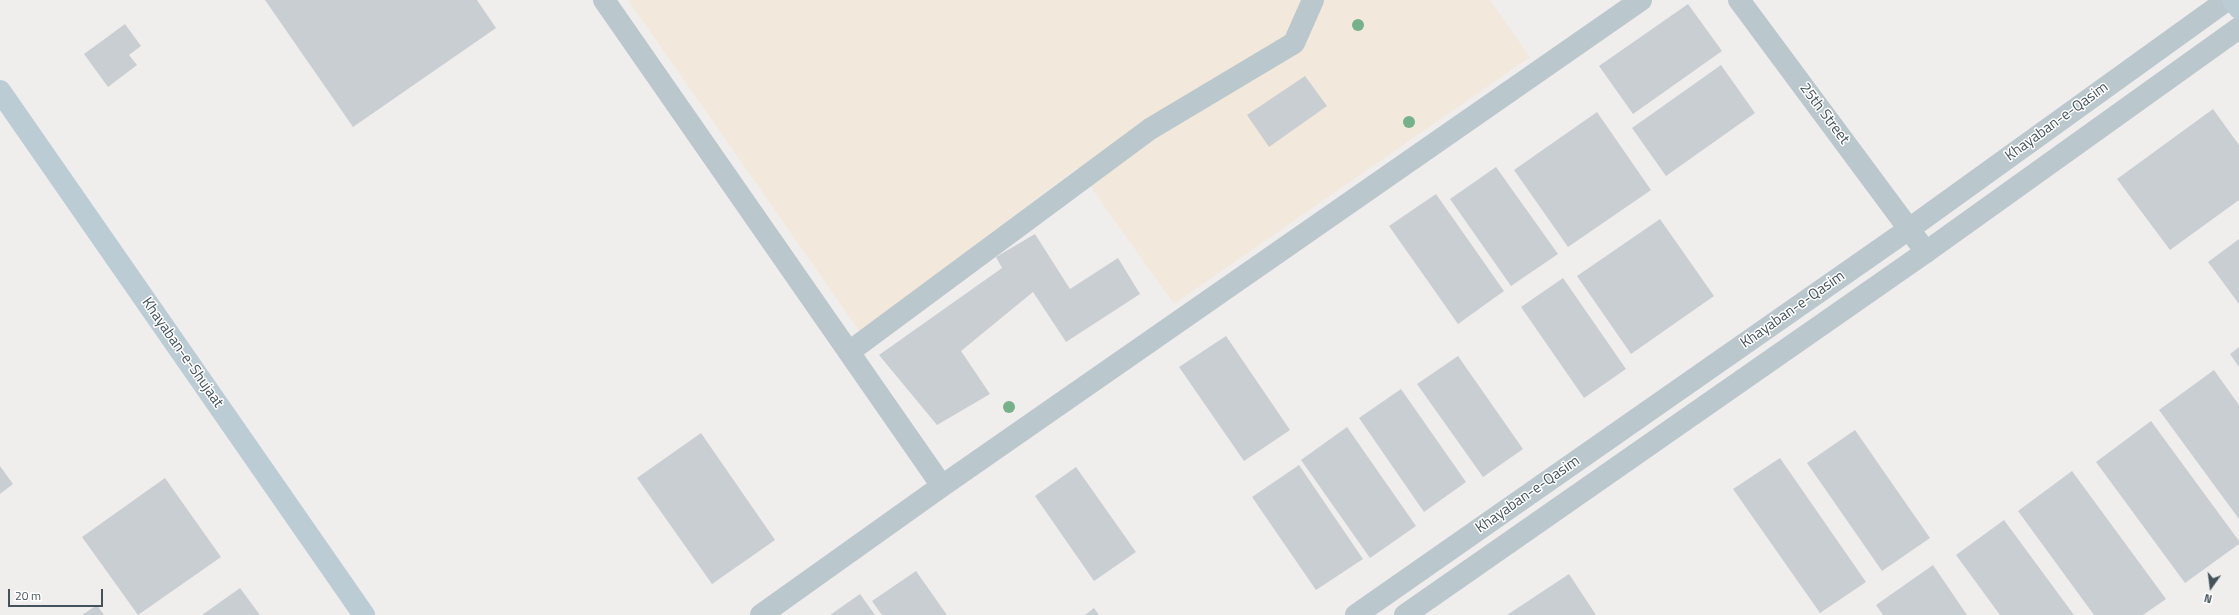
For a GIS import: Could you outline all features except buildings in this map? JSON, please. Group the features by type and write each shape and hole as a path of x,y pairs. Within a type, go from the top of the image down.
{"main road":[{"path":"2233,0 2239,8"},
{"name":"Khayaban-e-Shujaat","path":"0,91 364,615"}],"street":[{"path":"604,0 942,486"},
{"path":"849,352 1150,129 1294,43 1313,0"},
{"path":"761,615 942,486 1641,0"},
{"name":"25th Street","path":"1739,0 1926,252"},
{"name":"Khayaban-e-Qasim","path":"1356,615 1909,229 2227,0"},
{"name":"Khayaban-e-Qasim","path":"1406,615 1926,252 2239,28"}],"sand":[{"path":"628,0 1490,0 1530,57 1174,304 1077,168 860,332"}]}
